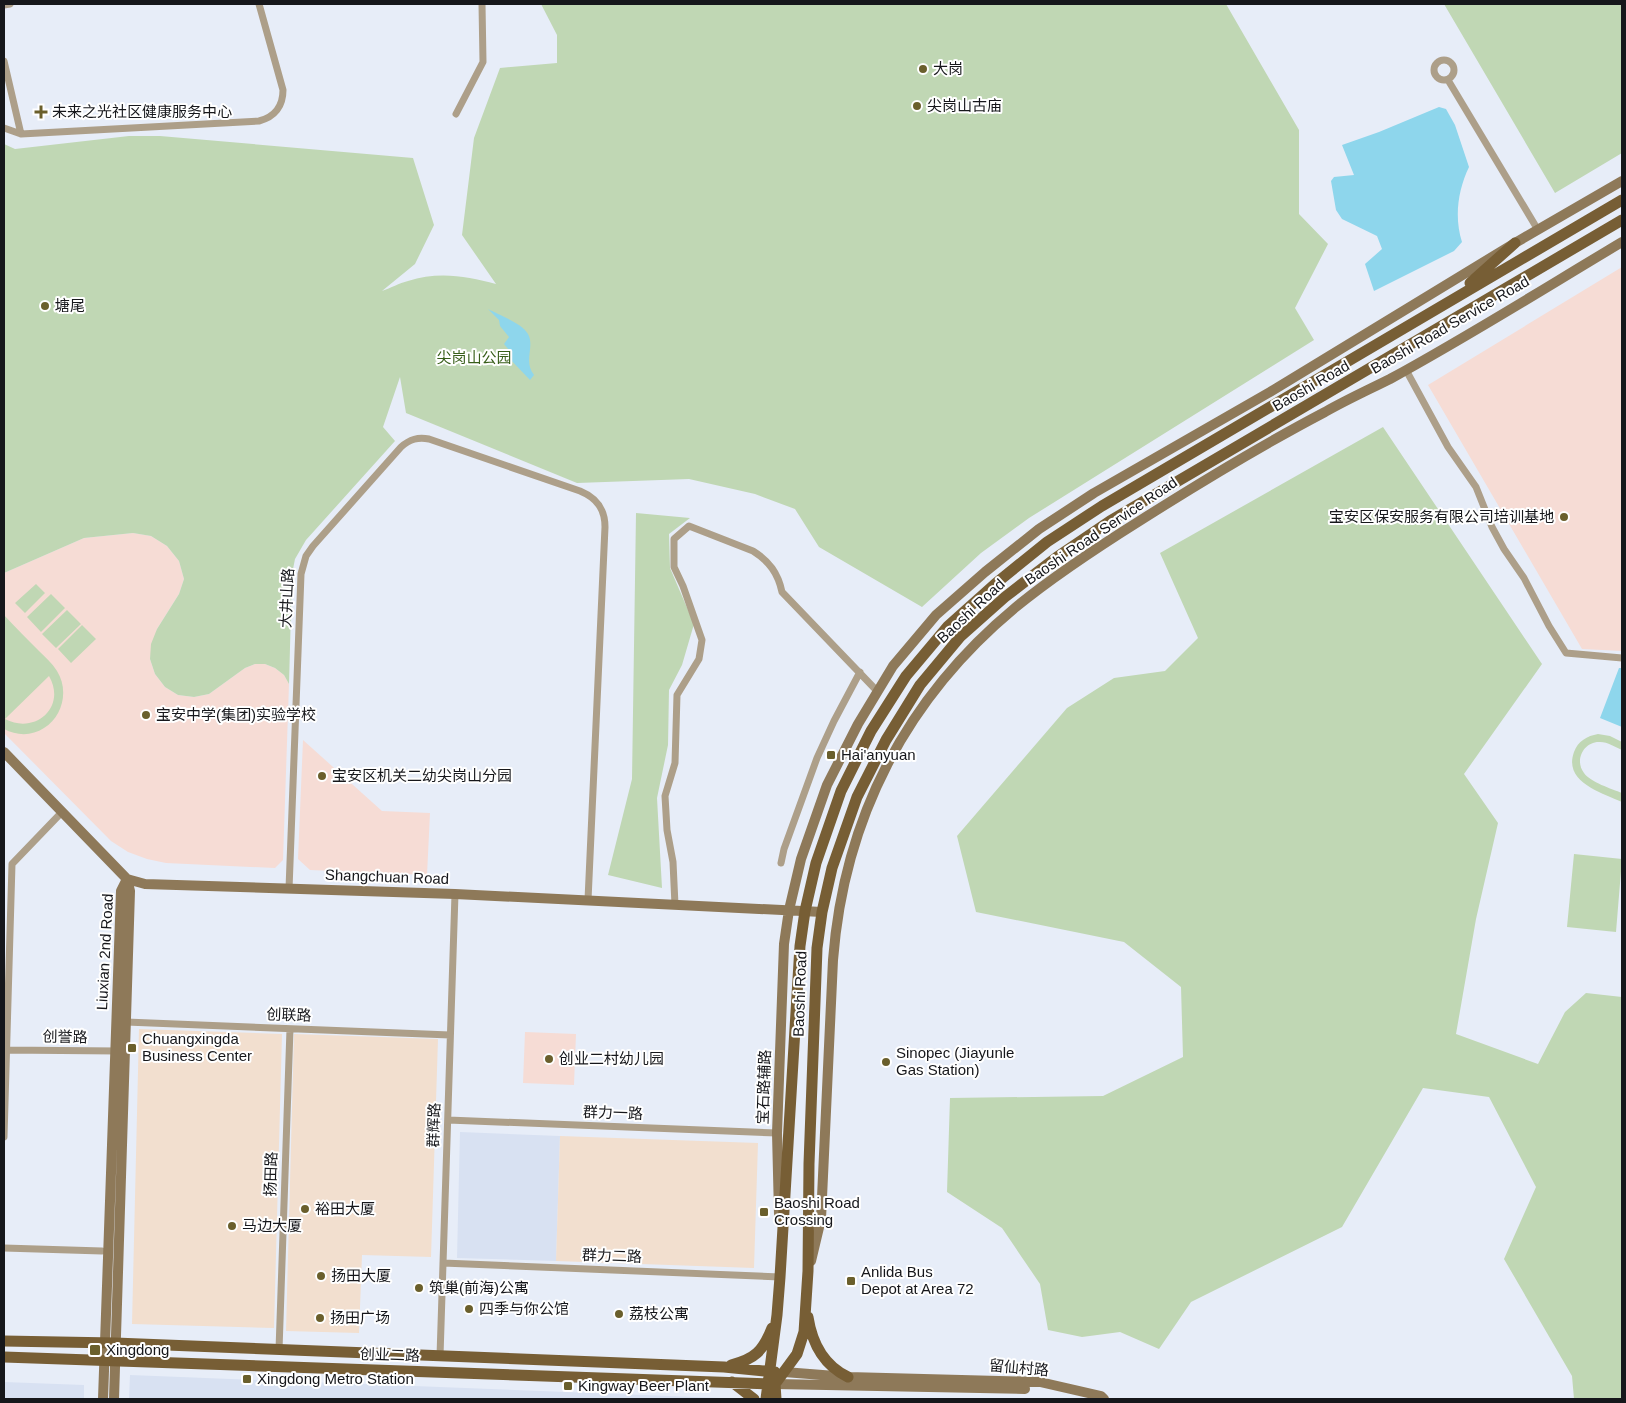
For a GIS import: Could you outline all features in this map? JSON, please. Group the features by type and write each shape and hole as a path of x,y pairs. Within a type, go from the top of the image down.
{"main road":[{"name":"Baoshi Road Service Road","path":"789,910 801,859 827,784 858,724 893,666 936,615 985,572 1039,529 1094,493 1270,392 1515,243 1622,181"},
{"name":"Baoshi Road","path":"777,1315 800,946 805,911 816,863 841,791 871,731 906,676 948,626 995,584 1047,542 1102,506 1622,200"},
{"name":"Baoshi Road","path":"771,1380 784,1372 800,1347 804,1332 808,1271 809,1164 817,948 822,912 832,868 857,797 886,740 920,686 960,638 1005,597 1057,556 1110,521 1622,220"},
{"name":"Baoshi Road Service Road","path":"808,1271 821,1219 833,960 837,921 844,883 854,844 868,803 906,728 928,698 983,636 1016,607 1040,588 1119,534 1317,416 1406,370 1622,242"},
{"path":"1451,301 1515,243"},
{"path":"4,752 127,879"},
{"name":"Shangchuan Road","path":"127,879 145,884 162,885 455,894 822,912"},
{"name":"Liuxian 2nd Road","path":"120,1051 126,1022 130,891 127,879"},
{"name":"Liuxian 2nd Road","path":"110,1360 120,1051 121,891 127,879"},
{"name":"宝石路辅路","path":"781,1265 777,1133 784,944 789,910"},
{"path":"807,1300 812,1331 822,1356 832,1368 848,1377"},
{"path":"766,1399 771,1380 777,1315"},
{"name":"创业二路","path":"724,1367 750,1360 756,1355 768,1338 777,1315"},
{"name":"创业二路","path":"4,1341 724,1367 771,1380"},
{"name":"创业二路","path":"4,1357 732,1382 771,1380"},
{"path":"103,1399 110,1360"},
{"path":"110,1360 114,1399"},
{"name":"留仙村路","path":"784,1372 848,1377 1040,1382 1058,1388"},
{"path":"771,1380 776,1399"},
{"name":"留仙村路","path":"771,1380 1039,1389 1058,1388"},
{"path":"732,1382 754,1399"},
{"path":"1058,1388 1101,1396 1104,1399"}],"street":[{"path":"4,5 10,4"},
{"path":"4,128 21,134 260,121 266,119 278,111 283,97 283,90 259,4"},
{"path":"456,114 483,62 482,4"},
{"path":"4,61 21,134"},
{"path":"1448,80 1538,230"},
{"path":"1406,370 1448,447 1476,487 1492,527 1504,549 1524,578 1549,626 1566,653 1622,658"},
{"name":"大井山路","path":"290,889 300,574 306,556 313,546 407,442 414,439 429,439 588,494 599,505 605,520 588,900"},
{"path":"675,905 673,862 667,830 665,796 675,763 677,695 698,659 702,640 684,586 674,567 674,539 689,526 753,551 760,556 777,575 782,592 878,692"},
{"path":"781,863 784,849 817,758 860,672"},
{"path":"4,1137 5,1050 12,864 62,812"},
{"name":"群辉路","path":"440,1356 455,894"},
{"name":"创联路","path":"126,1022 450,1035"},
{"name":"扬田路","path":"279,1350 290,1029"},
{"name":"创誉路","path":"5,1050 120,1051"},
{"name":"群力一路","path":"448,1120 777,1133"},
{"path":"4,1248 102,1251"},
{"name":"群力二路","path":"443,1263 780,1277"}],"shaded area":[{"name":"宝安区保安服务有限公司培训基地","path":"1622,267 1622,651 1582,649 1428,385"},
{"name":"宝安中学(集团)实验学校","path":"133,533 151,536 167,546 179,561 184,579 179,594 157,629 150,659 155,674 165,687 178,695 194,697 209,694 245,668 255,664 265,664 275,668 284,675 289,684 283,860 275,868 166,863 128,852 111,841 4,733 4,573 84,538"},
{"name":"宝安区机关二幼尖岗山分园","path":"303,740 382,811 430,813 427,875 310,870 298,859"},
{"path":"139,1029 282,1034 274,1328 132,1324"},
{"name":"创业二村幼儿园","path":"525,1032 576,1034 574,1085 523,1083"},
{"path":"294,1034 438,1039 431,1257 362,1255 359,1333 286,1331"},
{"path":"460,1132 560,1136 556,1261 457,1258"},
{"path":"560,1136 758,1143 754,1268 556,1261"},
{"path":"130,1375 746,1399 129,1399"},
{"path":"4,1382 84,1385 84,1399 4,1399"}],"green space":[{"name":"尖岗山公园","path":"541,4 1226,4 1299,130 1299,214 1328,244 1295,308 1314,340 1029,518 981,553 922,607 819,547 795,509 755,494 689,479 577,483 406,413 400,377 383,427 395,441 306,540 295,559 292,574 289,684 284,675 275,668 265,664 255,664 245,668 209,694 194,697 178,695 165,687 155,674 150,659 151,644 157,629 179,594 184,579 179,561 167,546 151,536 133,533 84,538 4,573 4,144 15,149 129,136 160,136 413,158 434,225 415,264 382,291 419,278 441,275 463,277 496,284 462,235 474,138 500,68 557,63 557,35"},
{"path":"1444,4 1622,4 1622,153 1555,193"},
{"path":"1383,427 1542,664 1464,774 1498,823 1476,919 1456,1034 1538,1064 1565,1012 1586,993 1622,997 1622,1399 1574,1399 1572,1376 1504,1259 1536,1187 1489,1097 1423,1088 1342,1227 1191,1302 1159,1349 1120,1332 1082,1337 1048,1330 1040,1284 1002,1228 947,1192 950,1098 1103,1096 1183,1057 1181,987 1124,942 976,912 957,836 1067,708 1114,678 1165,671 1198,638 1160,553"},
{"path":"636,513 690,518 669,534 670,568 694,624 682,665 669,690 668,745 657,798 662,888 608,875 632,779"},
{"path":"36,584 45,593 25,613 15,603"},
{"path":"51,594 65,608 41,632 27,617"},
{"path":"67,610 81,624 56,648 42,634"},
{"path":"4,615 55,668 61,678 63,694 60,710 56,717 39,731 24,734 4,729","holes":["49,676 54,687 54,698 51,707 37,721 16,723 5,719"]},
{"path":"82,625 96,639 71,663 58,649"},
{"path":"1598,734 1610,736 1622,742 1622,750 1603,742 1589,745 1580,757 1581,768 1591,779 1622,793 1622,802 1586,785 1574,771 1572,762 1576,748 1583,740"},
{"path":"1574,854 1622,859 1616,932 1567,927"}],"water":[{"path":"1439,107 1446,109 1455,125 1469,167 1462,185 1458,204 1458,223 1462,242 1454,251 1374,291 1365,264 1382,249 1377,236 1342,219 1336,210 1331,181 1334,177 1354,175 1342,145"},
{"path":"488,309 521,326 528,334 530,339 529,365 534,375 530,380 506,355 509,350 504,344 509,337 500,326 499,320"},
{"path":"1619,668 1622,668 1622,727 1600,718"}],"place":[{"name":"大岗","path":"923,69"},
{"name":"尖岗山古庙","path":"917,106"},
{"name":"未来之光社区健康服务中心","path":"41,112"},
{"name":"塘尾","path":"45,306"},
{"name":"宝安区保安服务有限公司培训基地","path":"1564,517"},
{"name":"宝安中学(集团)实验学校","path":"146,715"},
{"name":"Hai'anyuan","path":"831,755"},
{"name":"宝安区机关二幼尖岗山分园","path":"322,776"},
{"name":"Chuangxingda Business Center","path":"132,1048"},
{"name":"创业二村幼儿园","path":"549,1059"},
{"name":"Sinopec (Jiayunle Gas Station)","path":"886,1062"},
{"name":"裕田大厦","path":"305,1209"},
{"name":"Baoshi Road Crossing","path":"764,1212"},
{"name":"马边大厦","path":"232,1226"},
{"name":"扬田大厦","path":"321,1276"},
{"name":"Anlida Bus Depot at Area 72","path":"851,1281"},
{"name":"筑巢(前海)公寓","path":"419,1288"},
{"name":"四季与你公馆","path":"469,1309"},
{"name":"荔枝公寓","path":"619,1314"},
{"name":"扬田广场","path":"320,1318"},
{"name":"Xingdong","path":"95,1350"},
{"name":"Xingdong Metro Station","path":"247,1379"},
{"name":"Kingway Beer Plant","path":"568,1386"}]}
